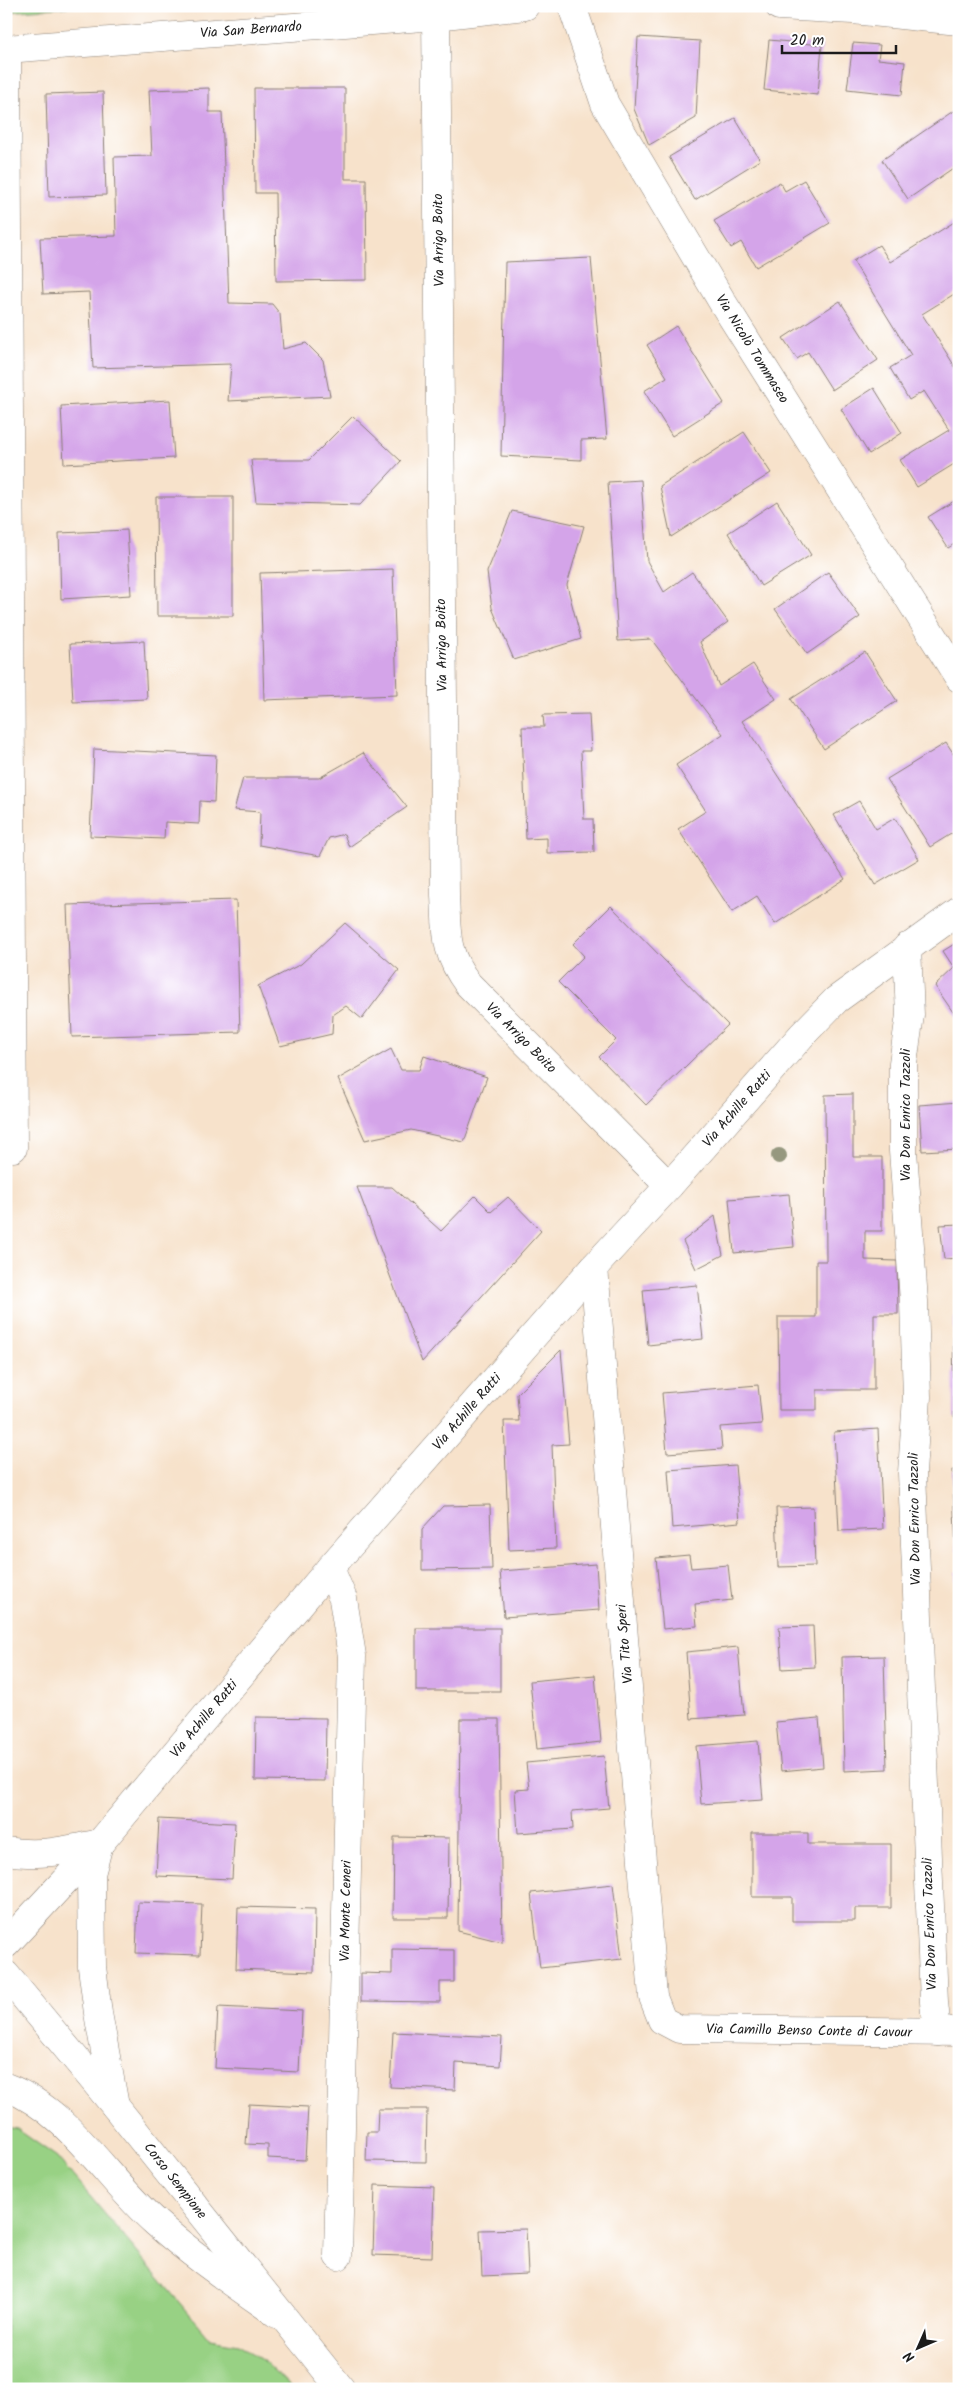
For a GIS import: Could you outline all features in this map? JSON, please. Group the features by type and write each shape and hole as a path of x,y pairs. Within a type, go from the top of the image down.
{"street":[{"name":"Via San Bernardo","path":"7,49 436,16 525,6"},
{"name":"Via Nicolò Tommaseo","path":"572,6 605,104 723,303 959,678"},
{"path":"778,6 853,10 959,21"},
{"name":"Via Arrigo Boito","path":"436,16 445,885 448,946 455,966 468,984 669,1186"},
{"path":"7,49 13,1148"},
{"name":"Via Achille Ratti","path":"6,1944 100,1843 330,1568 802,1035 836,1000 959,911"},
{"name":"Via Don Enrico Tazzoli","path":"907,947 910,1015 903,1063 903,1151 914,1301 916,1398 912,1474 934,2002 948,2032"},
{"name":"Via Tito Speri","path":"594,1268 653,1997 662,2020"},
{"name":"Via Monte Ceneri","path":"330,1568 343,1599 352,1656 338,2256"},
{"path":"6,1851 62,1852 100,1843 91,1874 92,1967 98,2013 116,2106"},
{"name":"Corso Sempione","path":"6,1975 116,2106 341,2389"},
{"name":"Via Camillo Benso Conte di Cavour","path":"662,2020 679,2029 948,2032"},
{"path":"6,2087 22,2092 66,2127 154,2221 217,2271 285,2320"}],"green space":[{"path":"6,6 82,6 6,12"},
{"path":"6,2127 17,2129 57,2157 210,2339 238,2344 266,2363 293,2389 6,2389"}],"building":[{"path":"638,37 700,41 696,118 649,145 634,109"},
{"path":"769,40 822,45 818,95 764,90"},
{"path":"853,43 880,45 878,59 905,62 902,95 847,89"},
{"path":"209,88 209,112 222,112 229,303 272,304 280,314 283,349 306,343 323,360 330,396 228,401 231,364 93,368 89,292 43,294 40,238 116,236 114,157 152,156 149,90"},
{"path":"254,88 345,88 345,179 366,179 367,280 276,281 275,193 255,193"},
{"path":"103,92 106,195 49,197 46,94"},
{"path":"959,107 959,164 908,199 882,160"},
{"path":"735,118 760,160 695,200 669,157"},
{"path":"804,180 830,223 756,267 741,242 731,248 714,221 780,182 785,191"},
{"path":"959,219 959,291 922,314 959,373 959,461 917,487 900,460 949,430 924,391 909,400 890,368 911,355 853,261 879,245 890,262"},
{"path":"591,258 607,439 581,440 581,460 501,456 505,262"},
{"path":"840,301 878,360 832,390 808,352 797,359 783,338"},
{"path":"676,326 724,403 672,436 644,391 667,377 647,345"},
{"path":"874,388 902,433 869,454 841,409"},
{"path":"170,400 174,458 64,464 61,406"},
{"path":"353,416 401,461 360,505 256,502 251,460 309,460"},
{"path":"744,432 771,473 671,537 660,486"},
{"path":"641,480 647,561 664,592 692,572 728,622 700,642 719,686 753,664 776,699 742,721 845,879 775,924 757,896 732,912 678,829 706,811 676,765 723,734 651,639 618,641 608,482"},
{"path":"156,497 233,497 233,616 157,616"},
{"path":"959,498 959,541 948,548 928,517"},
{"path":"777,501 811,555 761,586 728,533"},
{"path":"512,511 584,526 567,585 581,639 514,660 492,608 487,572"},
{"path":"127,530 131,595 61,599 59,533"},
{"path":"393,569 397,695 264,700 260,573"},
{"path":"828,572 860,617 807,654 775,609"},
{"path":"144,641 147,699 73,702 70,644"},
{"path":"865,652 897,701 824,749 791,699"},
{"path":"589,714 591,751 581,751 584,819 593,819 594,852 547,853 547,838 526,839 522,727 544,727 543,715"},
{"path":"946,743 959,763 959,829 930,847 887,779"},
{"path":"94,749 216,755 214,802 200,801 199,824 165,822 164,839 90,836"},
{"path":"363,753 407,807 349,847 344,834 329,838 320,856 259,845 260,812 234,810 243,778 319,778"},
{"path":"859,801 876,829 895,818 919,859 875,885 834,815"},
{"path":"236,900 240,1032 72,1037 67,905"},
{"path":"611,906 728,1025 646,1105 599,1057 616,1040 558,982 584,956 573,944"},
{"path":"345,923 399,970 362,1019 346,1006 333,1015 332,1034 280,1046 258,986 301,964"},
{"path":"959,941 959,1017 957,1018 935,986 954,968 943,951"},
{"path":"391,1049 401,1070 419,1070 424,1056 487,1077 464,1142 411,1130 365,1140 338,1079"},
{"path":"853,1094 853,1157 882,1157 882,1231 865,1231 865,1260 897,1261 898,1314 874,1314 874,1390 817,1390 817,1410 779,1410 778,1317 816,1317 816,1261 826,1261 825,1095"},
{"path":"959,1102 959,1149 922,1151 919,1105"},
{"path":"357,1187 392,1187 441,1231 475,1196 491,1212 508,1197 541,1231 422,1362"},
{"path":"789,1194 794,1247 734,1253 729,1199"},
{"path":"715,1216 723,1255 696,1269 683,1241"},
{"path":"959,1224 959,1258 944,1259 940,1225"},
{"path":"697,1285 703,1339 648,1345 643,1290"},
{"path":"953,1317 959,1317 959,1418 954,1418"},
{"path":"561,1350 569,1444 552,1445 556,1548 509,1550 504,1421 519,1421 517,1394"},
{"path":"758,1385 762,1424 720,1427 722,1449 667,1453 662,1393"},
{"path":"878,1429 883,1529 839,1531 834,1432"},
{"path":"735,1465 740,1522 672,1528 668,1470"},
{"path":"952,1470 959,1470 959,1551 956,1551"},
{"path":"490,1505 492,1569 422,1570 422,1529 443,1506"},
{"path":"813,1507 815,1566 778,1567 776,1508"},
{"path":"689,1555 691,1568 728,1565 732,1600 695,1604 697,1626 663,1629 656,1558"},
{"path":"596,1564 599,1610 504,1617 500,1571"},
{"path":"955,1572 959,1572 959,1602 957,1602"},
{"path":"813,1626 815,1667 782,1669 779,1627"},
{"path":"416,1628 500,1628 500,1691 416,1691"},
{"path":"738,1647 744,1715 691,1719 686,1652"},
{"path":"884,1656 887,1769 844,1771 842,1657"},
{"path":"595,1675 601,1742 537,1749 530,1681"},
{"path":"256,1717 326,1718 325,1781 255,1780"},
{"path":"819,1718 823,1767 781,1771 776,1722"},
{"path":"460,1719 499,1719 502,1942 458,1931"},
{"path":"758,1741 763,1800 701,1804 696,1746"},
{"path":"604,1756 609,1808 572,1811 573,1829 518,1833 515,1790 529,1789 526,1763"},
{"path":"159,1819 235,1823 232,1879 156,1876"},
{"path":"956,1819 959,1819 959,1879 957,1879"},
{"path":"752,1833 808,1833 808,1844 891,1844 891,1908 855,1908 855,1921 792,1921 792,1897 752,1897"},
{"path":"394,1837 449,1838 448,1918 393,1918"},
{"path":"613,1884 622,1959 540,1968 531,1893"},
{"path":"138,1902 202,1904 200,1955 136,1953"},
{"path":"238,1907 315,1909 314,1972 236,1969"},
{"path":"392,1949 454,1950 454,1982 440,1982 440,2002 361,2001 361,1973 392,1974"},
{"path":"218,2007 302,2011 299,2072 215,2068"},
{"path":"393,2032 502,2037 500,2066 456,2063 455,2090 390,2087"},
{"path":"249,2104 308,2107 305,2160 268,2158 268,2145 246,2144"},
{"path":"378,2109 427,2109 426,2162 366,2161 367,2132 377,2132"},
{"path":"375,2185 434,2187 432,2257 373,2255"},
{"path":"526,2229 528,2274 482,2276 480,2230"}]}
